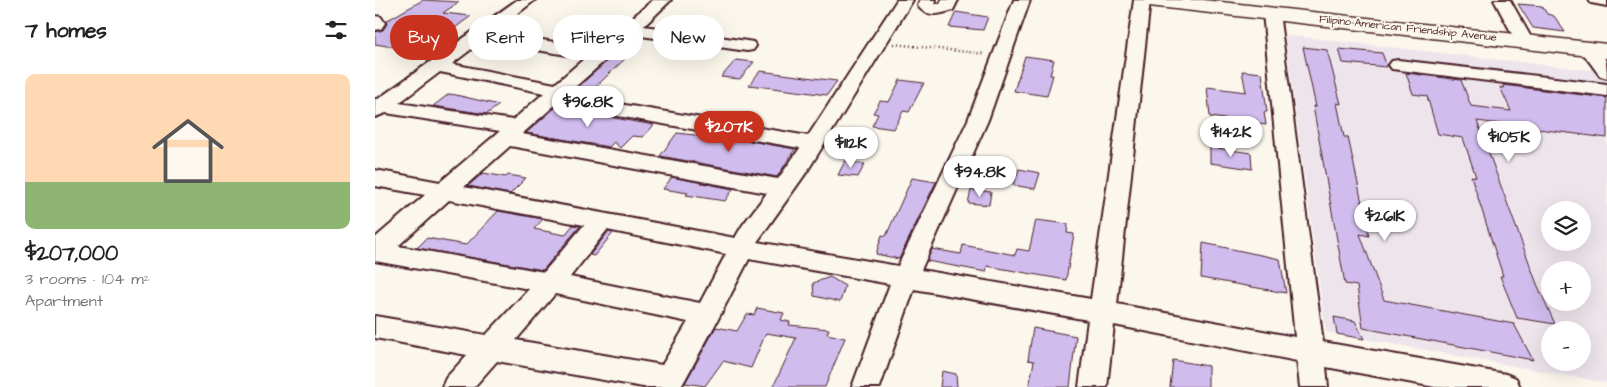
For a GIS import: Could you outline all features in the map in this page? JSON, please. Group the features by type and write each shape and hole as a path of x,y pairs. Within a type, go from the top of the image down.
{"main road":[{"name":"Filipino-American Friendship Avenue","path":"1149,0 1602,51"}],"street":[{"path":"506,15 527,0"},
{"path":"643,18 663,0"},
{"path":"375,327 667,383 707,315 741,248 759,219 784,188 814,144 905,0"},
{"path":"928,0 926,6 937,10 947,7 950,0"},
{"path":"865,387 905,276 963,155 1022,0"},
{"path":"1093,387 1142,0"},
{"path":"1501,0 1524,41"},
{"path":"1597,0 1607,1"},
{"path":"1271,13 1315,387"},
{"path":"375,21 377,23 375,25"},
{"path":"643,31 747,46"},
{"path":"377,107 468,43"},
{"path":"1602,51 1607,72"},
{"path":"375,252 595,60"},
{"path":"1399,65 1607,90"},
{"path":"436,66 554,94 814,144"},
{"path":"377,107 784,188"},
{"path":"375,178 741,248 905,276 1506,387"},
{"path":"455,387 550,283 602,220"},
{"path":"375,252 550,283 707,315"}],"path":[{"path":"878,42 1002,56"}],"shaded area":[{"path":"1285,35 1607,72 1607,383 1326,332"}],"building":[{"path":"423,0 459,2 443,13 468,16 468,18 458,26 458,15 397,15"},
{"path":"1518,4 1542,6 1547,14 1554,16 1565,32 1533,28"},
{"path":"956,12 988,17 983,30 949,27"},
{"path":"390,19 390,46 375,44 375,32 383,30 387,24 386,21"},
{"path":"1303,47 1327,50 1341,104 1337,103 1344,137 1348,137 1369,236 1360,234 1384,300 1514,324 1533,360 1363,328 1357,286 1345,284 1313,106 1316,107"},
{"path":"1339,49 1382,53 1387,67 1343,63"},
{"path":"1025,56 1054,60 1050,75 1053,75 1047,96 1014,91"},
{"path":"608,60 624,60 586,96 570,94"},
{"path":"736,60 754,62 740,79 721,77"},
{"path":"760,71 837,81 827,95 749,85"},
{"path":"1242,71 1262,73 1267,112 1264,112 1266,125 1210,117 1207,87 1246,92"},
{"path":"1406,73 1461,80 1471,106 1511,111 1500,87 1504,88 1503,85 1607,98 1607,138 1477,121 1541,293 1541,311 1549,311 1554,321 1541,322 1517,318 1500,276 1503,276 1471,176 1476,177 1463,138 1438,134 1427,96 1413,94"},
{"path":"900,80 924,83 909,112 903,111 894,129 872,126 878,114 873,113 880,101 889,102"},
{"path":"449,94 499,105 487,114 433,106"},
{"path":"556,107 654,125 643,137 632,136 620,148 614,142 609,147 526,133"},
{"path":"677,133 703,136 705,133 795,149 777,177 660,156"},
{"path":"1210,147 1251,153 1252,169 1210,163"},
{"path":"845,161 865,164 858,177 838,175"},
{"path":"1019,169 1040,173 1035,189 1013,185"},
{"path":"483,173 526,178 510,194 468,186"},
{"path":"672,177 733,189 725,201 686,195 688,193 663,189"},
{"path":"912,178 936,182 899,259 876,254 882,235 886,236"},
{"path":"971,190 991,192 989,205 968,203"},
{"path":"498,211 543,219 534,229 565,235 573,225 580,226 543,270 417,248 427,238 466,245"},
{"path":"1036,220 1068,224 1067,233 1074,234 1066,280 987,266 986,272 927,261 932,249 961,254 963,245 1015,255 1017,249 1029,251"},
{"path":"608,232 613,233 594,256 590,255"},
{"path":"1203,243 1280,259 1286,293 1201,278"},
{"path":"830,277 845,286 840,302 814,296 813,283"},
{"path":"757,308 784,313 781,320 790,322 789,325 829,329 827,334 845,338 825,387 773,387 796,338 766,333 751,368 723,361 705,386 685,383 716,327 737,331 747,314 754,315"},
{"path":"1334,317 1355,321 1364,339 1337,334"},
{"path":"1033,328 1076,336 1070,387 1029,387 1034,361 1028,360"},
{"path":"1173,360 1208,366 1208,387 1170,387"},
{"path":"942,371 956,374 957,387 940,387"}]}
